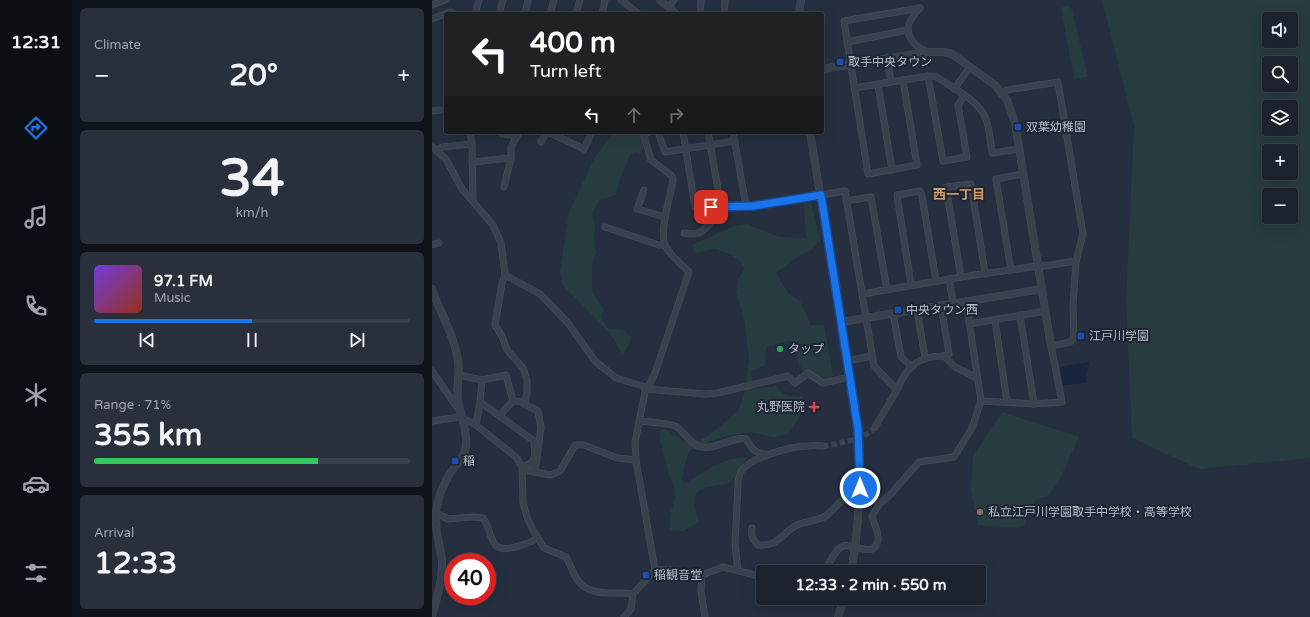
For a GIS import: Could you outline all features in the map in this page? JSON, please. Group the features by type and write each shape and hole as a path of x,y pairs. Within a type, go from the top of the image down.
{"street":[{"path":"432,5 443,0"},
{"path":"476,12 479,0"},
{"path":"500,12 503,0"},
{"path":"525,12 528,0"},
{"path":"551,12 554,0"},
{"path":"577,12 580,0"},
{"path":"602,12 605,0"},
{"path":"621,0 635,12"},
{"path":"660,0 674,12"},
{"path":"669,7 674,0"},
{"path":"700,12 701,0"},
{"path":"724,12 725,0"},
{"path":"799,12 801,0"},
{"path":"903,80 917,165 868,174 844,21 920,8 910,21 908,30 912,41 920,49 928,52"},
{"path":"432,20 444,15"},
{"path":"847,42 908,30"},
{"path":"824,69 928,52 944,52 952,54 989,80 1002,93 1009,104 1013,116 1019,149 1051,346 1062,402 1034,404 981,401"},
{"path":"887,58 891,82"},
{"path":"954,89 970,67"},
{"path":"928,76 943,161 967,157 958,105 964,96"},
{"path":"854,88 936,76 979,107 985,117 992,153 1019,149"},
{"path":"1002,93 1007,90 1058,82 1083,234 1076,261 1072,305 1074,338 1070,342 1051,346"},
{"path":"878,85 892,170"},
{"path":"432,111 441,110"},
{"path":"470,134 472,144 473,201"},
{"path":"502,134 518,134 511,147 511,158 504,187"},
{"path":"541,142 546,134"},
{"path":"551,134 584,149 591,134"},
{"path":"646,134 644,136 651,160 671,175 673,179 663,224 666,249 689,272 655,373 650,384 645,388 635,442 636,460 655,570"},
{"path":"659,134 666,152 735,141"},
{"path":"683,134 695,207 746,206 844,191 874,366 897,390"},
{"path":"708,134 721,207"},
{"path":"733,134 746,206"},
{"path":"810,134 858,429 860,488 859,518 852,565"},
{"path":"434,149 472,144"},
{"path":"434,149 446,159 462,189 494,225 501,243 505,275 502,283 495,325 502,336 507,350 523,368 526,380 524,402"},
{"path":"472,162 511,158"},
{"path":"1011,270 996,179 1023,174"},
{"path":"961,277 946,187 971,184 985,273"},
{"path":"644,190 637,209 665,217"},
{"path":"911,285 897,195 920,190 936,281"},
{"path":"846,201 871,197 887,290"},
{"path":"684,233 692,235 702,232 711,223 711,207"},
{"path":"605,228 659,246 665,245"},
{"path":"432,245 439,243"},
{"path":"862,294 985,273 1076,261"},
{"path":"505,275 540,294 568,323 595,361 616,378 645,388 705,394 718,393 788,376 795,383 808,373 823,383 850,377"},
{"path":"949,279 953,303"},
{"path":"432,289 453,336 458,360 459,375 457,384 460,414 466,436 464,454 445,483 438,501 435,524 441,555 442,570 432,616"},
{"path":"841,322 1042,289"},
{"path":"829,565 835,553 843,546 849,545 868,550 875,547 878,541 877,530 872,516 880,503 890,496 919,462 954,458 972,428 981,401 966,301"},
{"path":"875,427 897,390 903,376 918,361 933,356 944,356 949,354 941,305"},
{"path":"917,309 925,358"},
{"path":"969,324 1046,311"},
{"path":"893,313 901,357 912,367"},
{"path":"1020,315 1034,404"},
{"path":"995,320 1007,402"},
{"path":"847,361 872,356"},
{"path":"944,356 956,367 977,378"},
{"path":"432,371 460,414 516,457 522,468 522,496 528,520 537,539 546,550 566,557 579,582 585,588 606,593 633,594"},
{"path":"459,375 482,380 506,375 513,401"},
{"path":"476,425 482,380"},
{"path":"513,401 524,402 524,404 538,411 541,427 535,472"},
{"path":"499,416 513,401"},
{"path":"480,402 534,441 535,455 532,463 522,468"},
{"path":"432,421 460,414"},
{"path":"640,421 676,426 698,447 709,448 740,438 746,439 754,450 760,454 769,454 807,446 823,446"},
{"path":"522,468 550,475 560,471 575,445 584,446 617,458 636,460"},
{"path":"738,570 735,544 739,476 742,469 769,454"},
{"path":"752,528 751,536 758,545 773,543 781,539 796,526 827,516 853,490 860,488"},
{"path":"436,512 448,519 473,517 483,518 486,521 494,544 503,549 519,547 537,539"},
{"path":"624,617 631,608 633,594 655,570 669,570 702,575 723,567 756,575"},
{"path":"702,575 701,591 705,617"},
{"path":"838,617 842,605"}],"green space":[{"path":"1102,0 1310,0 1310,458 1199,469 1132,438 1126,301 1134,125"},
{"path":"1069,5 1072,10 1088,77 1074,79 1061,8"},
{"path":"642,134 643,149 641,153 634,152 629,156 620,179 616,195 599,200 592,213 595,227 594,244 596,252 592,267 592,291 604,310 601,317 607,328 624,330 631,338 628,347 622,354 614,339 585,307 563,286 560,271 569,212 594,159 611,135"},
{"path":"811,203 820,241 809,252 800,255 776,273 788,293 800,301 811,325 824,325 833,376 825,379 802,371 791,340 766,347 765,365 751,371 753,389 776,386 787,395 802,397 803,411 788,434 774,437 748,432 719,438 689,451 682,480 686,483 723,462 739,458 747,458 729,483 708,487 700,490 696,494 694,502 700,522 683,531 669,530 671,511 675,499 674,486 670,478 660,439 660,431 665,429 684,442 697,442 712,433 739,410 745,390 749,359 744,318 736,293 738,280 744,269 740,261 729,254 715,249 694,253 692,245 732,227 747,224 779,237 806,238 804,204"},
{"path":"1002,412 1079,437 1058,483 1048,496 1037,499 1030,507 1025,526 1019,528 978,525 971,490 973,457"}],"water":[{"path":"1089,362 1086,383 1063,385 1060,367"}],"tunnel":[{"path":"823,446 859,438 875,427"}],"place":[{"name":"取手中央タウン","path":"840,62"},
{"name":"双葉幼稚園","path":"1018,127"},
{"name":"中央タウン西","path":"898,310"},
{"name":"江戸川学園","path":"1081,336"},
{"name":"タップ","path":"780,349"},
{"name":"丸野医院","path":"814,407"},
{"name":"稲","path":"455,461"},
{"name":"私立江戸川学園取手中学校・高等学校","path":"980,512"},
{"name":"稲観音堂","path":"646,575"}],"district":[{"name":"西一丁目","path":"959,195"}],"route":[{"path":"711,207 753,206 821,195 858,429 860,488"}]}
